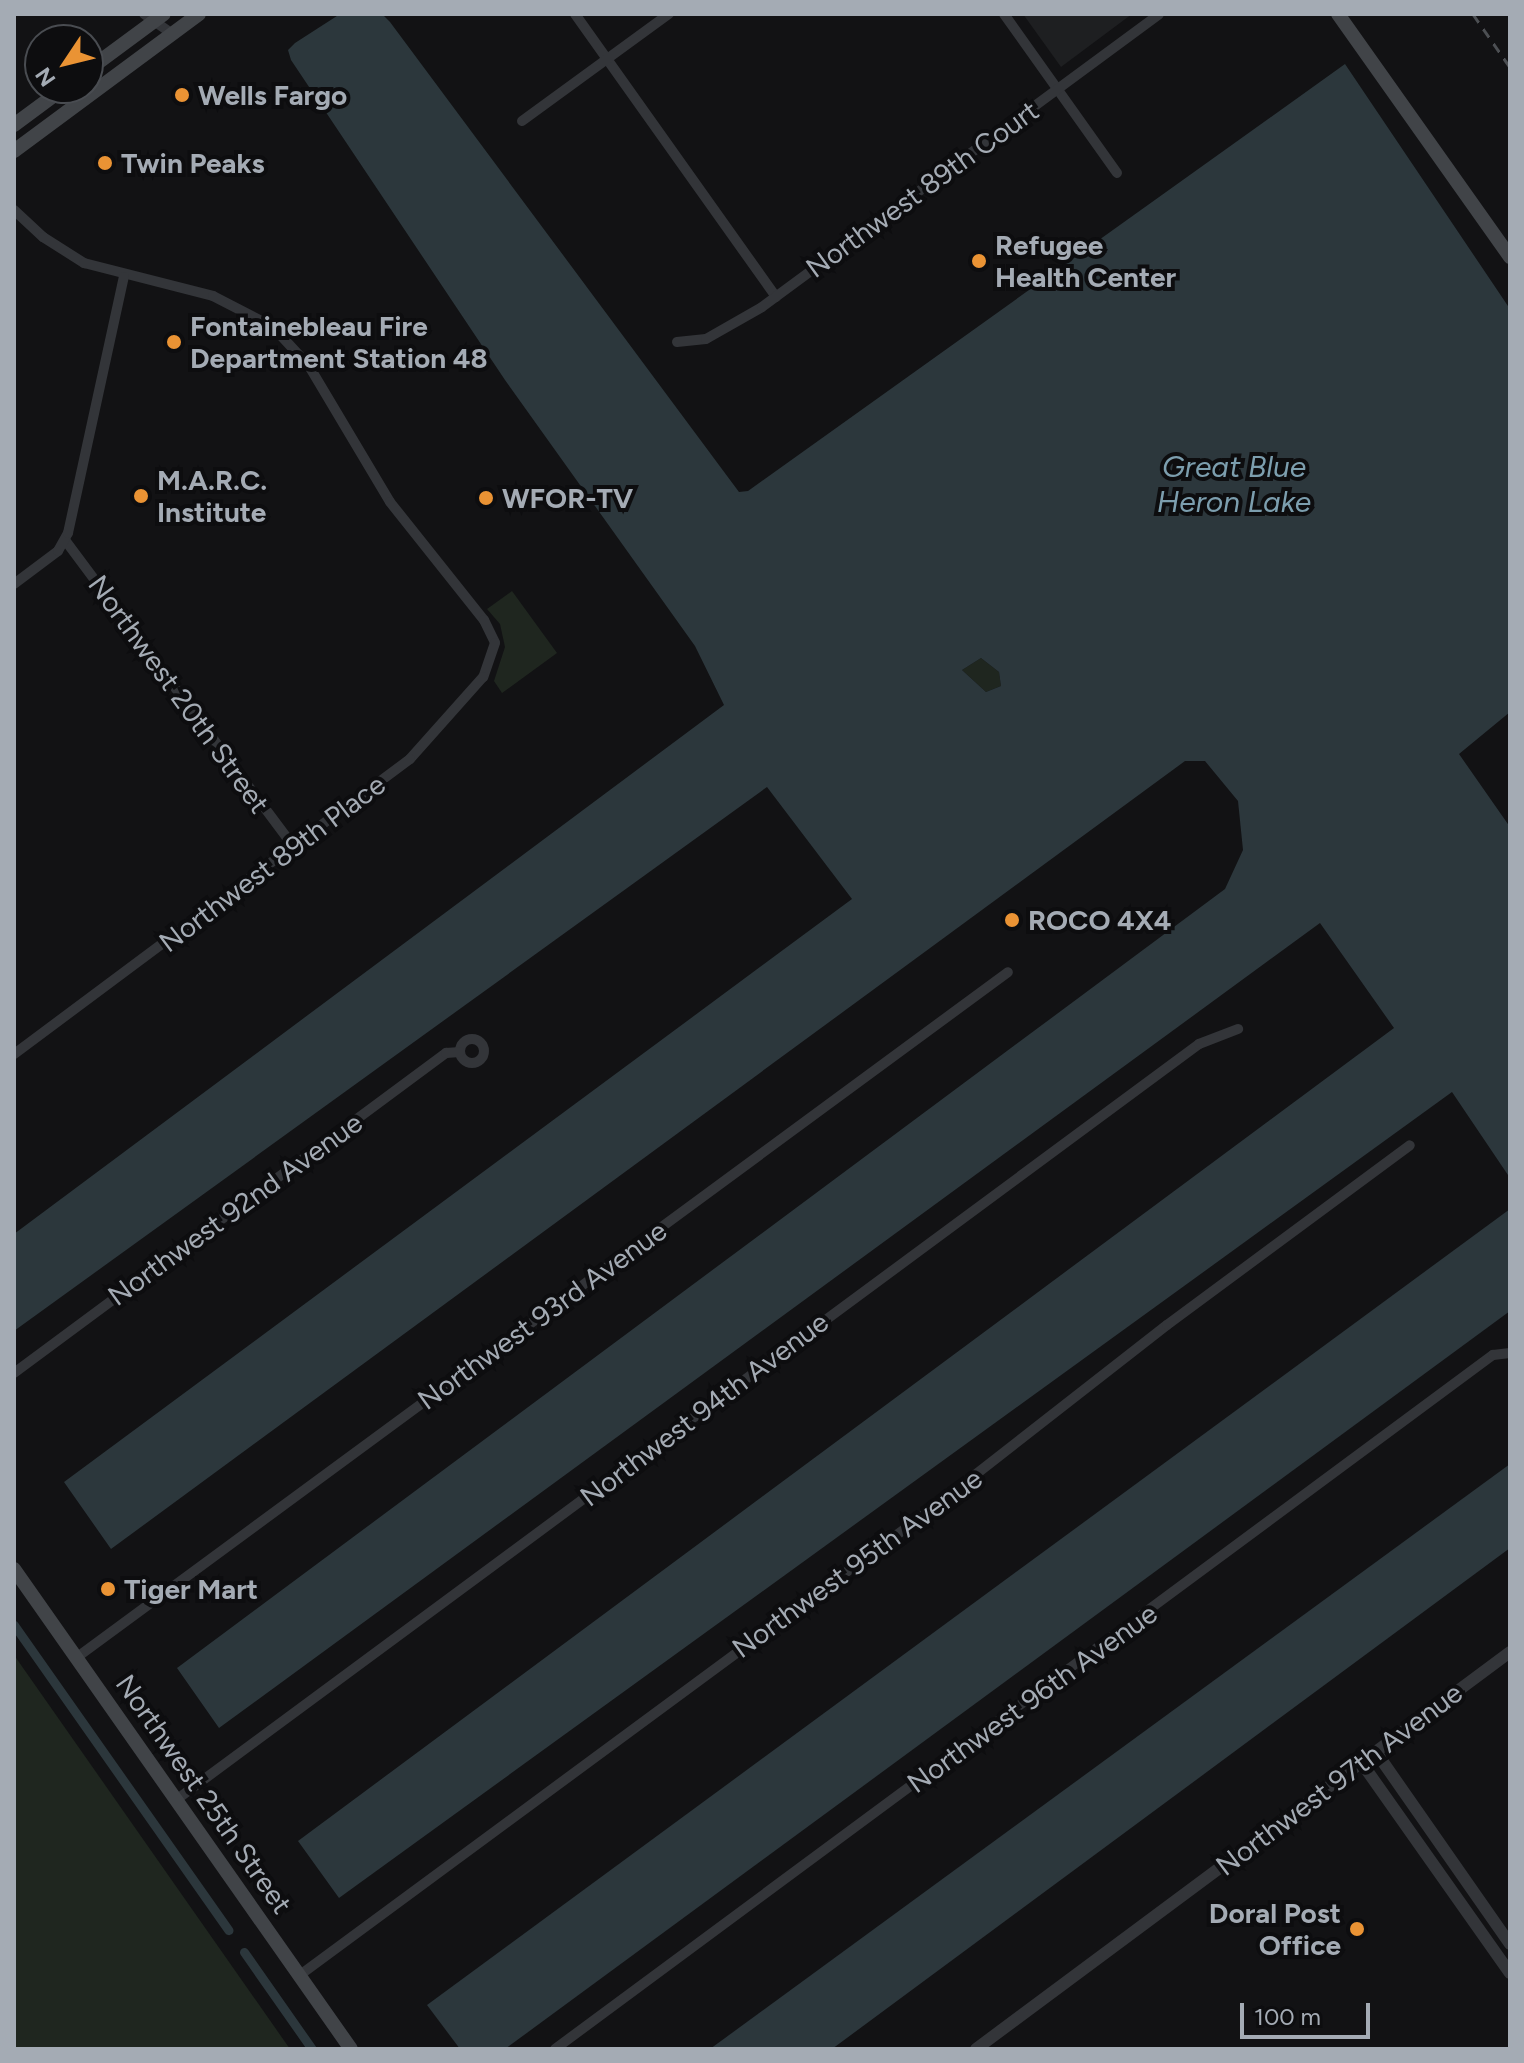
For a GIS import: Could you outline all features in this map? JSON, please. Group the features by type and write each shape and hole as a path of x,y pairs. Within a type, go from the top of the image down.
{"main road":[{"path":"14,151 199,14"},
{"path":"1338,14 1510,257"},
{"path":"104,57 154,16"},
{"path":"14,125 42,104"},
{"name":"Northwest 25th Street","path":"14,1569 351,2049"}],"street":[{"path":"171,14 173,34"},
{"path":"575,14 776,297"},
{"path":"522,121 669,14"},
{"path":"1004,14 1117,173"},
{"name":"Northwest 89th Court","path":"677,342 706,339 776,297 1159,14"},
{"path":"154,16 173,34"},
{"path":"14,210 69,255 124,277 65,540 14,584"},
{"name":"Northwest 89th Place","path":"14,1054 294,847 437,734 483,677 495,643 484,620 390,502 319,381 288,341 261,319 224,300 124,277"},
{"name":"Northwest 20th Street","path":"65,540 294,847"},
{"name":"Northwest 93rd Avenue","path":"76,1658 1008,972"},
{"name":"Northwest 94th Avenue","path":"176,1800 1199,1044 1238,1029"},
{"name":"Northwest 92nd Avenue","path":"14,1373 446,1053 460,1052"},
{"name":"Northwest 95th Avenue","path":"300,1975 948,1497 1167,1325 1410,1145"},
{"name":"Northwest 96th Avenue","path":"555,2049 1493,1355 1510,1353"},
{"name":"Northwest 97th Avenue","path":"976,2049 1510,1652"},
{"path":"1376,1752 1510,1944"},
{"path":"1361,1762 1510,1973"}],"shaded area":[{"path":"1023,14 1132,14 1061,67"},
{"path":"512,591 557,653 502,693 494,681 505,647 500,624 487,609"},
{"path":"981,658 999,672 1001,686 986,692 962,670"},
{"path":"14,1655 290,2049 14,2049"}],"water":[{"name":"Great Blue Heron Lake","path":"340,14 382,14 390,22 739,492 748,491 1345,64 1510,309 1510,712 1459,754 1510,827 1510,1178 1452,1092 339,1898 298,1841 1394,1028 1320,923 219,1728 177,1668 1225,889 1243,850 1238,801 1205,761 1185,761 111,1549 64,1482 852,899 767,787 14,1331 14,1234 724,705 695,646 505,380 291,60 288,50","holes":["981,658 999,672 1001,686 986,692 962,670"]},
{"path":"1510,1209 1510,1311 505,2049 460,2049 427,2005"},
{"path":"1510,1464 1510,1548 832,2049 710,2049"}],"waterway":[{"path":"14,1625 228,1930"},
{"path":"244,1952 312,2049"}],"railway":[{"path":"1473,14 1510,67"}],"place":[{"name":"Wells Fargo","path":"182,95"},
{"name":"Twin Peaks","path":"105,163"},
{"name":"Refugee Health Center","path":"979,261"},
{"name":"Fontainebleau Fire Department Station 48","path":"174,342"},
{"name":"M.A.R.C. Institute","path":"141,496"},
{"name":"WFOR-TV","path":"486,498"},
{"name":"ROCO 4X4","path":"1012,920"},
{"name":"Tiger Mart","path":"108,1589"},
{"name":"Doral Post Office","path":"1357,1929"}]}
